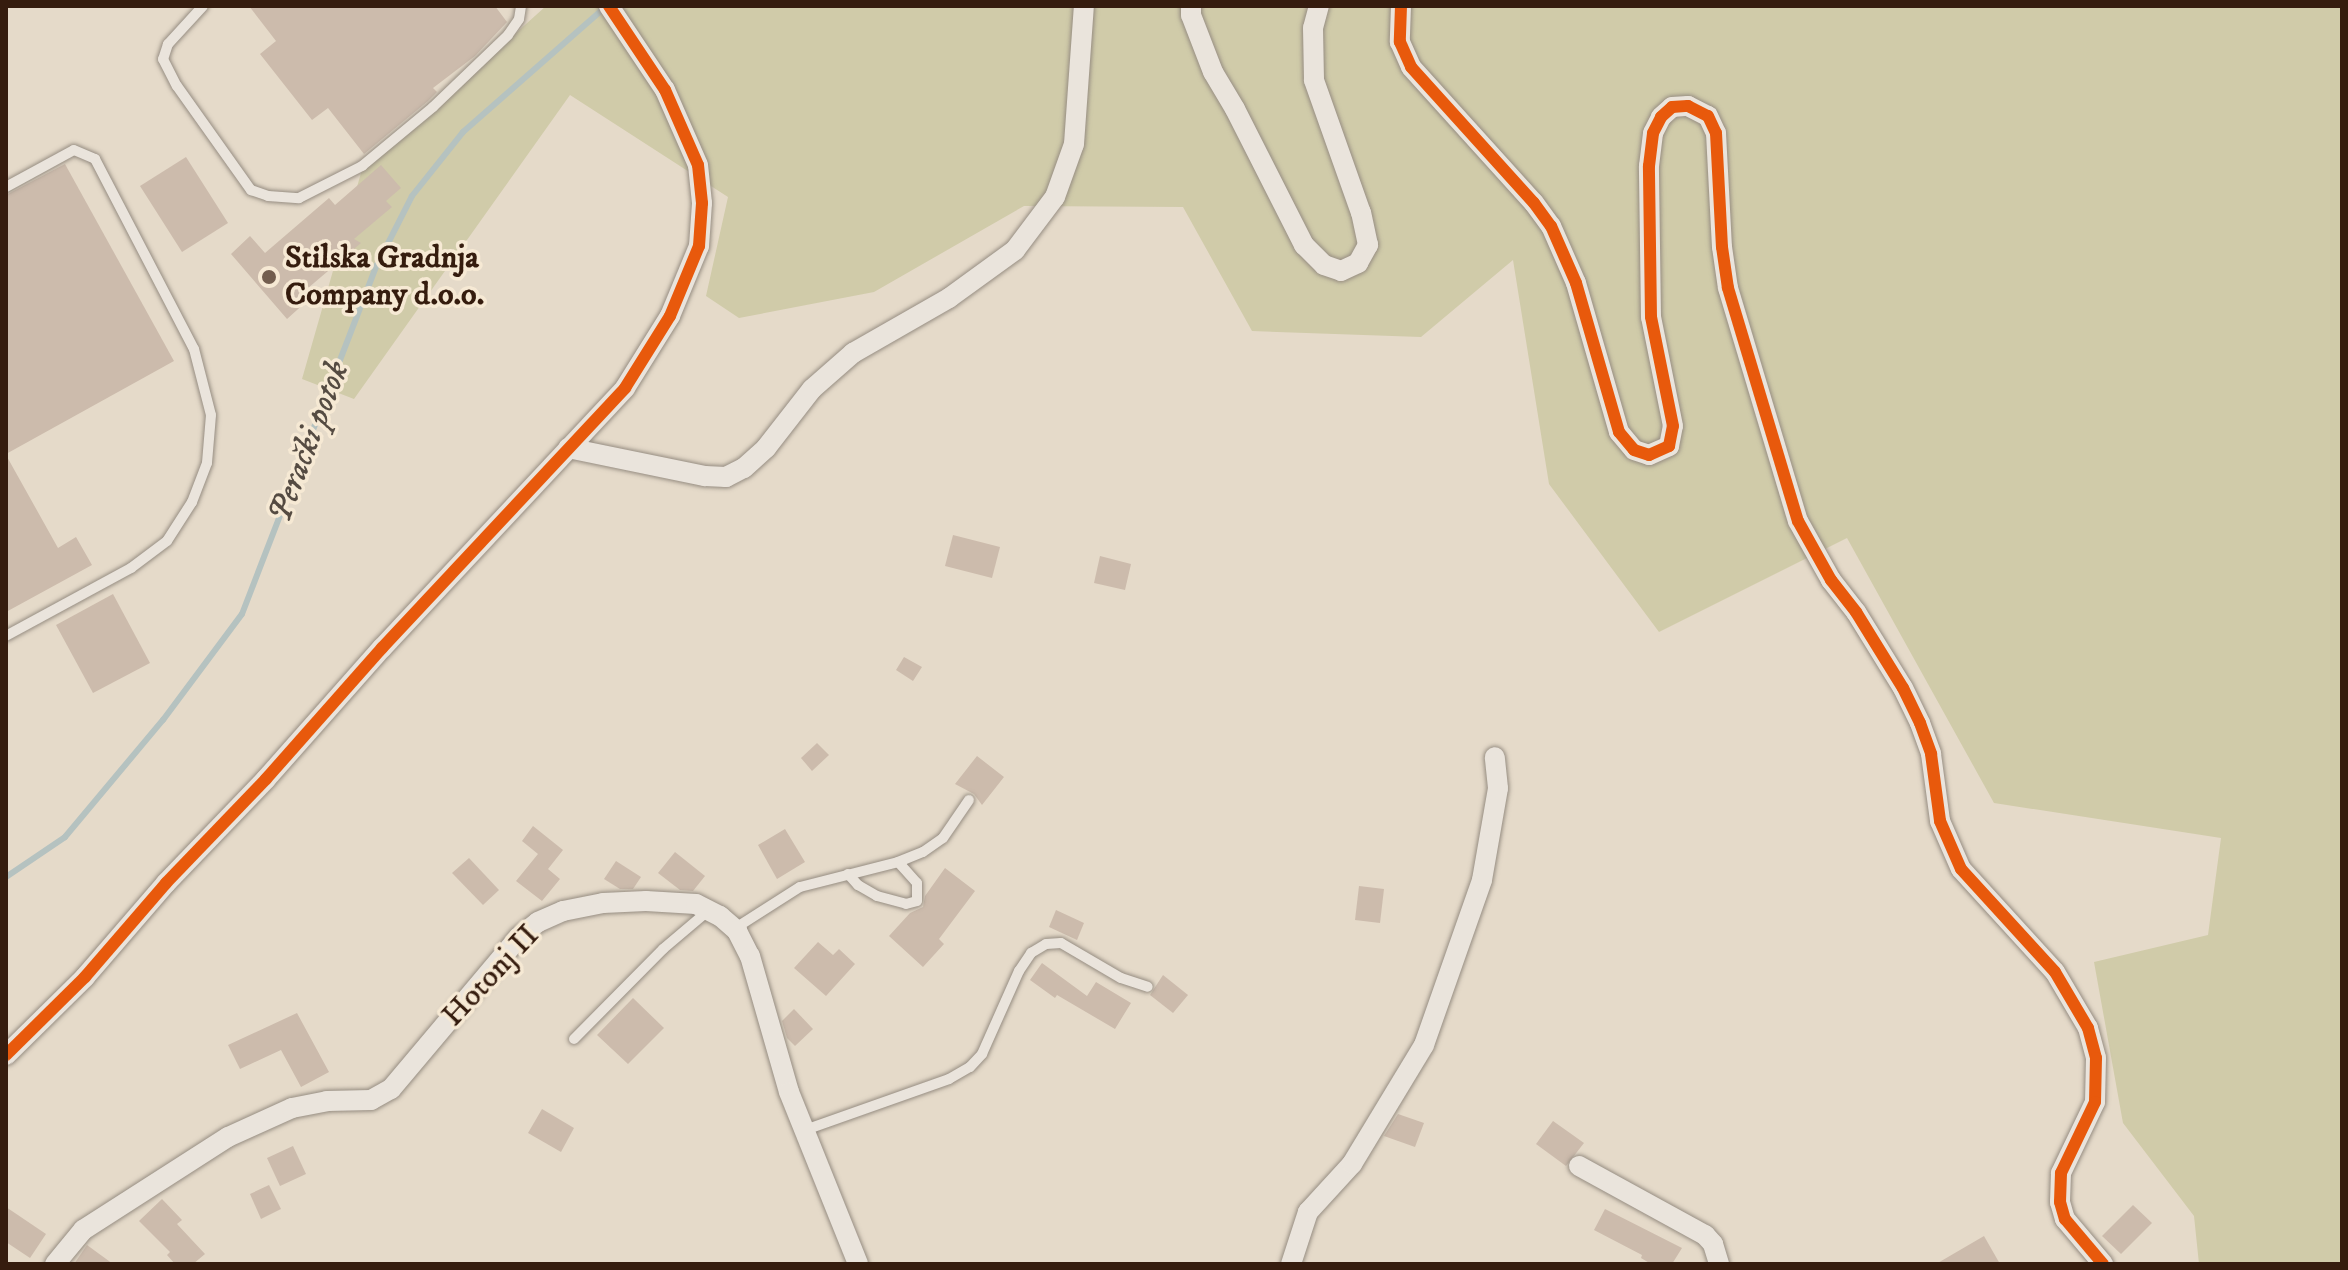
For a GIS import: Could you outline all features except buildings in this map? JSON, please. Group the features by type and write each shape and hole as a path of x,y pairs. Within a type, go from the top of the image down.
{"street":[{"path":"6,1055 85,977 166,883 266,779 382,648 625,388 670,316 699,246 702,203 698,165 665,90 609,6"},
{"path":"568,448 705,476 726,477 744,468 766,448 787,416 853,353 949,298 1015,250 1055,197 1074,144 1079,110 1080,26 1084,6"},
{"path":"1191,6 1191,15 1213,72 1304,245 1324,265 1341,271 1358,263 1368,245 1361,213 1314,80 1313,28 1319,6"},
{"path":"1401,6 1400,42 1411,67 1534,203 1551,226 1576,283 1619,432 1634,450 1649,455 1669,446 1673,426 1651,317 1649,166 1653,133 1661,117 1672,107 1688,106 1708,116 1716,133 1722,247 1728,288 1798,521 1831,580 1896,675 1920,723 1931,754 1940,821 1961,869 2055,972 2088,1028 2096,1058 2095,1102 2061,1173 2060,1202 2065,1219 2103,1264"},
{"path":"1291,1264 1308,1212 1352,1164 1424,1045 1482,880 1498,788 1495,757"},
{"name":"Hotonj II","path":"55,1264 83,1230 228,1137 292,1108 327,1101 371,1100 391,1089 519,937 538,922 563,911 603,903 678,901 709,910 734,929 750,956 789,1092 858,1264"},
{"path":"1579,1166 1705,1235 1713,1244 1719,1264"}],"lane":[{"path":"203,6 168,44 163,59 194,112 251,190 268,196 299,198 362,166 433,107 508,35 519,19 521,6"},
{"path":"6,187 74,150 95,159 194,349 211,415 207,463 192,502 167,541 131,568 6,636"},
{"path":"734,929 800,887 898,862 923,852 943,838 969,800"},
{"path":"848,874 877,896 906,904 917,901 917,883 898,862"},
{"path":"574,1039 663,949 709,910"},
{"path":"805,1130 949,1079 970,1067 982,1054 1019,971 1031,953 1046,944 1061,943 1111,973 1148,987"}],"shaded area":[{"path":"546,6 2342,6 2342,1264 2199,1264 2194,1216 2123,1123 2094,962 2208,935 2221,838 1994,803 1847,538 1659,632 1549,484 1513,260 1421,337 1252,331 1183,207 1024,206 874,292 739,318 706,296 728,197 570,95 354,399 302,379 361,173"}],"waterway":[{"name":"Perački potok","path":"6,877 65,837 163,720 242,614 377,265 412,196 463,132 604,8"}],"cycle path":[{"path":"6,1055 85,977 166,883 266,779 382,648 625,388 670,316 699,246 702,203 698,165 665,90 609,6"},
{"path":"1401,6 1400,42 1411,67 1534,203 1551,226 1576,283 1619,432 1634,450 1649,455 1669,446 1673,426 1651,317 1649,166 1653,133 1661,117 1672,107 1688,106 1708,116 1716,133 1722,247 1728,288 1798,521 1831,580 1856,612 1903,688 1920,723 1931,754 1940,821 1961,869 2055,972 2088,1028 2096,1058 2095,1102 2061,1173 2060,1202 2065,1219 2103,1264"}],"place":[{"name":"Stilska Gradnja Company d.o.o.","path":"269,277"}]}
